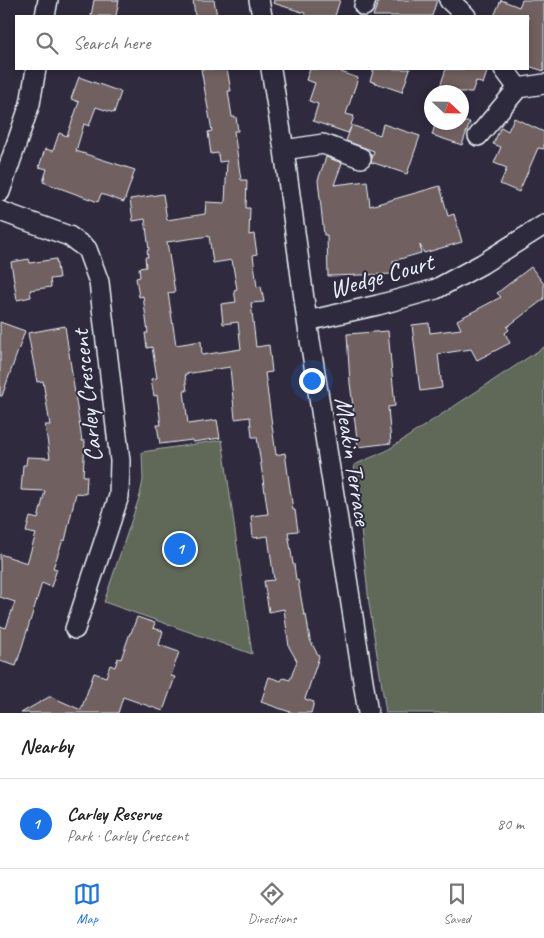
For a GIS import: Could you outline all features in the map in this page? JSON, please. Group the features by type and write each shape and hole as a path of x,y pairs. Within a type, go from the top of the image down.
{"street":[{"path":"45,15 48,0"},
{"path":"259,0 262,15"},
{"path":"449,0 465,15"},
{"path":"0,192 30,104 36,70"},
{"name":"Meakin Terrace","path":"271,70 307,321 368,713"},
{"path":"505,70 518,88"},
{"path":"478,136 518,88 544,84"},
{"path":"284,150 323,144 361,158"},
{"name":"Carley Crescent","path":"0,211 69,236 87,249 99,282 120,461 119,496 75,629"},
{"name":"Wedge Court","path":"307,321 378,306 436,289 482,264 544,225"}],"green space":[{"path":"544,347 544,713 386,713 369,603 354,465 386,451"},
{"path":"222,440 252,654 104,602 140,495 143,480 142,452"}],"building":[{"path":"94,0 119,0 116,15 91,15"},
{"path":"193,0 214,0 217,15 195,15"},
{"path":"274,0 340,0 335,15 304,15 305,13 273,3"},
{"path":"379,0 437,0 432,15 373,15"},
{"path":"501,0 519,7 522,0 544,0 544,71 529,66 529,15 494,15"},
{"path":"201,70 227,70 231,91 228,91 232,117 236,117 238,131 234,131 241,180 247,180 246,208 250,208 249,235 254,234 257,254 253,255 257,287 261,286 264,302 251,303 256,347 269,345 272,372 265,373 276,455 285,453 298,531 288,532 293,564 296,580 298,580 304,615 306,614 310,640 319,657 305,699 314,702 311,713 293,713 261,702 269,677 281,681 283,678 290,680 297,661 289,647 284,609 269,612 264,581 274,580 268,536 253,538 251,516 268,514 257,437 252,437 250,417 235,419 230,367 185,374 187,391 184,391 188,424 217,420 220,438 160,444 157,425 161,425 157,395 154,396 151,379 157,378 152,347 147,348 145,333 148,333 143,296 139,297 136,278 140,277 139,268 146,267 145,257 148,257 147,250 149,250 145,219 133,221 130,199 163,194 167,220 205,214 206,202 225,203 227,161 219,162 218,153 211,154 208,132 212,131","holes":["209,236 213,263 232,260 237,289 234,290 236,302 221,304 223,324 238,322 241,349 202,355 201,341 176,345 168,293 175,292 167,242"]},
{"path":"310,70 342,70 341,72 358,78 346,114 354,116 351,125 380,135 383,124 420,136 407,174 371,162 374,151 346,141 351,127 348,133 313,121 318,104 309,101 315,83 306,80"},
{"path":"374,70 410,70 402,92 370,81"},
{"path":"446,70 488,70 483,84 476,81 472,92 469,92 469,85 440,85"},
{"path":"79,77 121,92 114,113 96,107 89,126 84,124 76,151 135,170 124,202 101,194 98,202 43,182 47,169 39,167 45,149 53,151 59,133 67,136 79,102 71,99"},
{"path":"514,118 544,132 544,149 538,148 519,192 500,184 507,168 494,163 501,147 493,144 501,127 508,131"},
{"path":"434,130 467,130 462,145 432,135"},
{"path":"326,157 342,163 334,185 367,181 370,206 440,186 448,216 454,214 462,242 424,253 420,245 421,253 393,261 394,274 328,276 327,235 324,235 318,180"},
{"path":"29,259 30,263 56,259 59,278 50,279 51,287 30,290 31,297 17,300 11,262"},
{"path":"531,267 544,284 544,299 507,327 509,330 505,333 510,343 477,360 471,349 438,354 442,388 420,391 412,325 429,323 430,333 461,329 457,320 501,297 497,293"},
{"path":"0,322 25,331 2,396 0,396"},
{"path":"65,326 82,441 85,441 83,476 87,476 86,494 76,493 65,541 63,540 53,568 57,569 51,587 42,583 16,666 0,661 0,626 6,628 15,602 0,597 0,554 27,563 36,534 26,532 30,517 38,519 45,491 21,490 23,465 26,465 27,457 50,458 45,425 50,425 43,381 37,382 28,333"},
{"path":"388,331 395,406 388,407 391,443 358,447 350,383 347,334"},
{"path":"137,617 155,623 153,628 163,631 159,645 179,652 171,676 175,677 163,711 123,697 118,713 21,713 49,697 81,710 94,673 106,677 110,665 115,667 118,658 121,659"}],"place":[{"name":"Carley Reserve","path":"180,549"}]}
